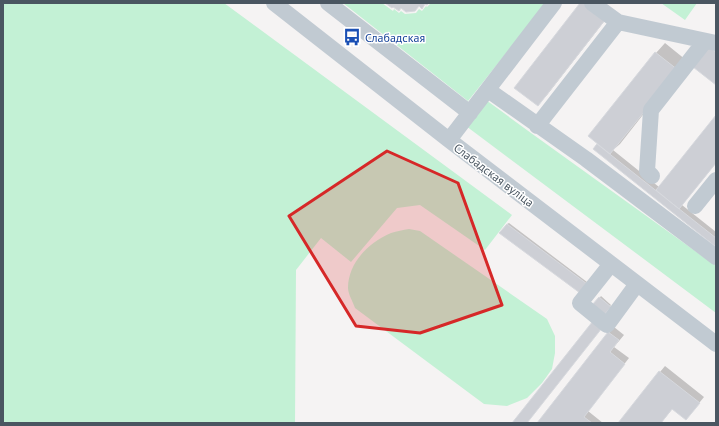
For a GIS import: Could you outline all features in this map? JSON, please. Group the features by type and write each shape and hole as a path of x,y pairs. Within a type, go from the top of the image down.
{"street":[{"name":"Слабадская вуліца","path":"274,3 449,140 716,344"},
{"path":"328,3 470,113"},
{"path":"449,140 554,3"},
{"path":"592,3 618,22 713,42"},
{"path":"538,126 618,22"},
{"path":"652,176 647,171 651,110 713,42"},
{"path":"488,90 586,159 716,257"},
{"path":"695,206 716,180"},
{"path":"611,264 580,303 607,325 637,284"}],"highlighted area":[{"path":"387,151 458,183 502,305 420,333 356,326 289,216"}],"green space":[{"path":"3,3 224,3 512,215 485,250 420,205 397,208 351,262 321,238 296,270 295,423 3,423"},
{"path":"343,3 382,3 393,11 394,9 399,13 401,11 405,14 416,13 419,9 422,11 431,3 546,3 468,101"},
{"path":"661,3 697,3 685,20"},
{"path":"486,100 716,266 716,313 466,126"},
{"path":"409,229 420,231 547,319 555,336 555,353 552,369 542,383 527,398 507,406 484,404 355,308 348,290 349,279 361,254 383,237 393,232"}],"building":[{"path":"385,3 428,3 427,5 425,4 422,9 419,6 415,11 406,12 401,8 399,11 393,7 392,8"},
{"path":"580,3 583,3 605,20 538,106 514,88"},
{"path":"709,47 716,52 716,85 693,67"},
{"path":"655,52 678,70 610,154 588,136"},
{"path":"716,115 716,163 679,209 656,190"},
{"path":"597,144 716,238 716,247 593,149"},
{"path":"507,224 587,284 580,293 499,233"},
{"path":"599,297 611,307 604,315 592,305"},
{"path":"593,321 602,328 527,423 512,423"},
{"path":"608,332 619,340 610,352 625,364 584,417 592,423 537,423"},
{"path":"659,371 700,403 686,420 672,409 661,423 618,423"}],"place":[{"name":"Слабадская","path":"352,37"}]}
